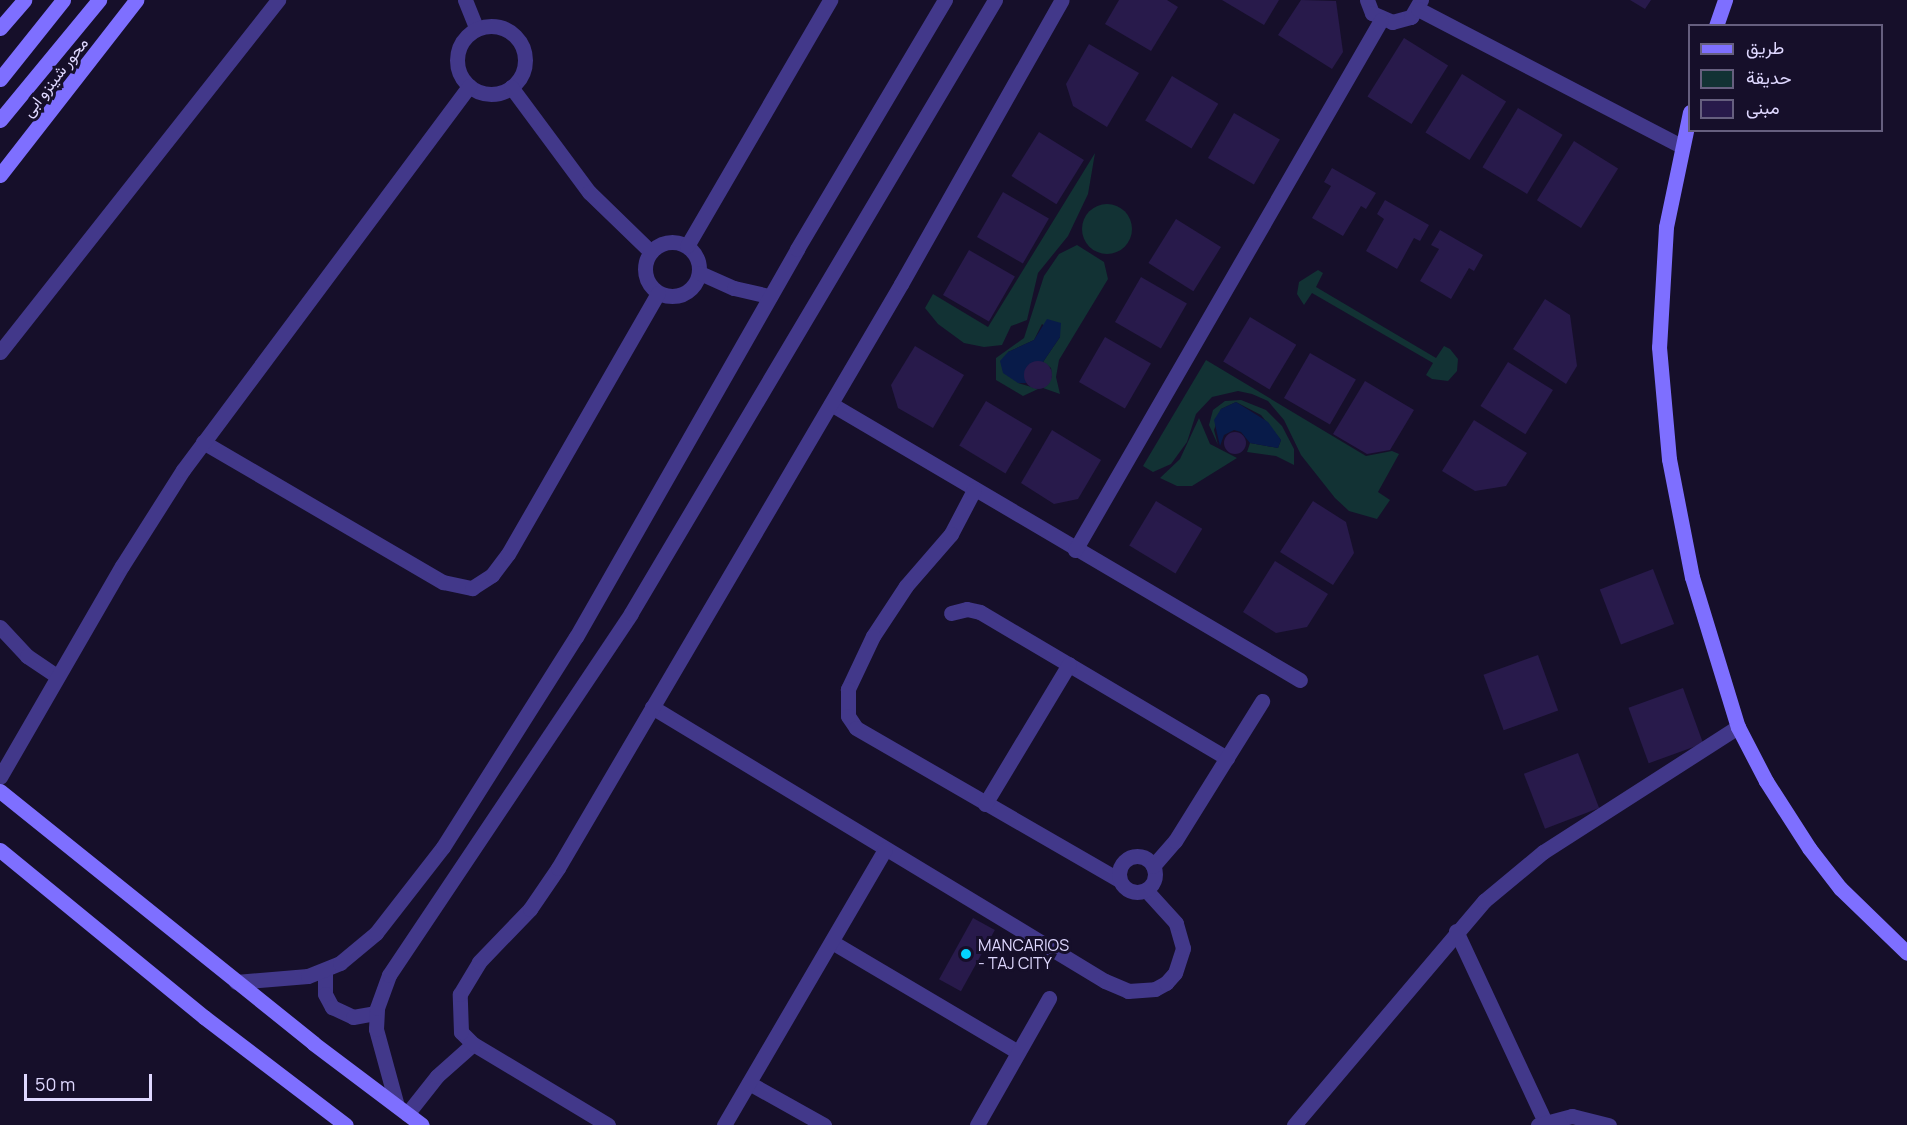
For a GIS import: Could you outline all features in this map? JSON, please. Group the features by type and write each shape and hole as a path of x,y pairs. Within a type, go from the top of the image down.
{"main road":[{"path":"0,28 24,0"},
{"path":"0,79 63,0"},
{"name":"محور شينزو ابى","path":"0,120 99,0"},
{"name":"محور شينزو ابى","path":"0,175 136,0"},
{"path":"1717,24 1725,0"},
{"path":"1688,116 1681,146 1662,268 1659,347 1664,422 1692,577 1738,727 1766,781 1809,848 1840,888 1907,953"},
{"path":"0,791 236,982 422,1125"},
{"path":"0,850 204,1017 346,1125"}],"street":[{"path":"0,352 278,0"},
{"path":"465,0 477,28"},
{"path":"687,246 831,0"},
{"path":"236,982 325,971 354,953 376,933 444,847 581,628 770,296 945,0"},
{"path":"472,1044 402,1110 378,1045 375,1013 383,987 395,965 563,718 697,506 995,0"},
{"path":"608,1125 472,1044 461,1032 458,1013 467,977 530,909 558,868 831,404 1062,0"},
{"path":"1367,0 1372,13 1381,20 1402,21 1419,4 1681,146"},
{"path":"1075,550 1381,20"},
{"path":"502,27 521,43 524,67 511,87 495,94 469,86 459,72 457,55 464,39 477,28 502,27"},
{"path":"0,777 134,546 203,442 469,86"},
{"path":"511,87 575,175 651,252"},
{"path":"672,242 687,246 697,258 700,273 688,292 673,297 658,293 645,274 651,252 672,242"},
{"path":"700,273 734,288 770,296"},
{"path":"203,442 443,582 472,588 492,575 508,554 658,293"},
{"path":"831,404 1075,550 1300,680"},
{"path":"974,490 951,534 889,609 859,661 845,702 856,728 1119,880 1130,892 1146,890 1155,877 1153,866 1145,858 1130,857 1121,864 1119,880"},
{"path":"951,613 967,609 980,612 1227,758"},
{"path":"0,627 27,656 57,676"},
{"path":"985,804 1069,664"},
{"path":"1153,866 1175,841 1262,701"},
{"path":"652,707 885,850 1105,981 1128,991 1155,989 1166,983 1175,973 1183,948 1176,923 1146,890"},
{"path":"1294,1125 1456,931 1484,901 1543,852 1738,727"},
{"path":"724,1125 885,850"},
{"path":"1456,931 1541,1123 1572,1116 1609,1125"},
{"path":"832,942 1018,1052"},
{"path":"325,971 324,994 332,1007 353,1017 375,1013"},
{"path":"977,1125 1049,998"},
{"path":"749,1083 824,1125"}],"green space":[{"path":"1095,153 1088,194 1068,236 1038,273 1027,320 1011,326 1002,345 984,347 964,343 938,324 925,308 933,294 988,327"},
{"path":"1102,204 1112,204 1125,211 1132,224 1132,234 1125,247 1112,254 1102,254 1093,250 1086,243 1082,234 1082,224 1086,215 1093,208"},
{"path":"1077,245 1104,262 1108,279 1059,360 1056,377 1060,394 1043,388 1052,377 1051,368 1043,362 1060,337 1042,324 1034,340 1008,352 1018,383 1038,389 1023,396 996,380 996,358 1024,338 1044,276 1059,254"},
{"path":"1318,270 1323,273 1316,287 1436,358 1444,346 1450,349 1458,359 1457,371 1448,381 1432,379 1426,375 1433,363 1312,293 1304,305 1297,294 1299,282"},
{"path":"1206,360 1366,456 1392,451 1399,454 1378,492 1390,500 1377,519 1349,511 1335,498 1301,455 1284,420 1268,401 1252,394 1238,391 1212,397 1196,414 1187,442 1171,464 1153,472 1143,466"},
{"path":"1241,400 1266,410 1282,426 1294,449 1294,465 1276,456 1247,452 1250,443 1278,448 1281,440 1261,415 1236,402 1221,409 1214,430 1218,445 1209,425 1213,410 1225,401"},
{"path":"1199,418 1210,444 1237,458 1192,486 1177,486 1160,478 1180,459"}],"water":[{"path":"1047,319 1061,323 1060,337 1043,362 1027,366 1026,383 1018,383 1003,373 1000,361 1008,352 1034,340"},
{"path":"1236,402 1268,422 1281,440 1278,448 1250,443 1241,432 1234,430 1224,435 1220,446 1214,420 1221,409"}],"building":[{"path":"1119,0 1167,0 1178,7 1151,51 1105,24"},
{"path":"1222,0 1279,0 1264,25"},
{"path":"1301,0 1336,1 1343,52 1332,69 1278,35"},
{"path":"1630,0 1651,0 1645,9"},
{"path":"1404,38 1448,66 1412,124 1367,97"},
{"path":"1089,44 1139,73 1107,127 1073,106 1066,84"},
{"path":"1462,74 1506,102 1470,160 1425,133"},
{"path":"1172,76 1218,104 1192,148 1145,121"},
{"path":"1518,108 1563,135 1527,194 1482,167"},
{"path":"1234,113 1280,140 1254,185 1208,158"},
{"path":"1039,132 1084,160 1056,204 1011,176"},
{"path":"1574,141 1618,169 1581,228 1537,200"},
{"path":"1332,168 1376,193 1366,209 1361,206 1343,236 1312,218 1331,186 1324,182"},
{"path":"1003,192 1049,218 1023,264 977,237"},
{"path":"1385,200 1429,225 1420,241 1414,238 1397,269 1366,251 1384,219 1377,214"},
{"path":"1176,219 1221,247 1193,291 1148,263"},
{"path":"1440,230 1483,255 1474,271 1469,268 1451,299 1420,281 1439,249 1431,245"},
{"path":"969,250 1015,276 989,322 943,295"},
{"path":"1141,277 1187,304 1161,349 1115,322"},
{"path":"1545,299 1570,315 1577,366 1566,384 1513,349"},
{"path":"1250,317 1296,345 1270,389 1223,362"},
{"path":"1105,337 1151,363 1125,409 1079,382"},
{"path":"915,346 964,375 933,428 898,408 891,385"},
{"path":"1310,353 1356,380 1330,425 1284,398"},
{"path":"1038,361 1048,365 1052,375 1048,385 1038,389 1028,385 1024,375 1028,365"},
{"path":"1508,362 1553,390 1525,434 1480,406"},
{"path":"1365,381 1414,410 1390,450 1367,454 1333,434"},
{"path":"986,401 1032,429 1006,473 959,446"},
{"path":"1474,420 1527,453 1506,486 1475,491 1442,471"},
{"path":"1052,430 1101,460 1078,499 1054,504 1021,483"},
{"path":"1235,432 1243,435 1246,443 1243,451 1235,454 1227,451 1224,443 1227,435"},
{"path":"1156,501 1202,529 1176,573 1129,546"},
{"path":"1313,501 1346,522 1354,553 1333,585 1280,552"},
{"path":"1275,561 1328,594 1307,627 1276,633 1243,612"},
{"path":"1653,569 1674,624 1621,645 1600,589"},
{"path":"1538,655 1558,710 1504,730 1483,675"},
{"path":"1683,688 1703,743 1649,763 1628,708"},
{"path":"1578,753 1599,808 1545,829 1524,774"},
{"name":"MANCARIOS - TAJ CITY","path":"973,918 995,930 961,991 939,979"}],"place":[{"name":"MANCARIOS - TAJ CITY","path":"966,954"}]}
